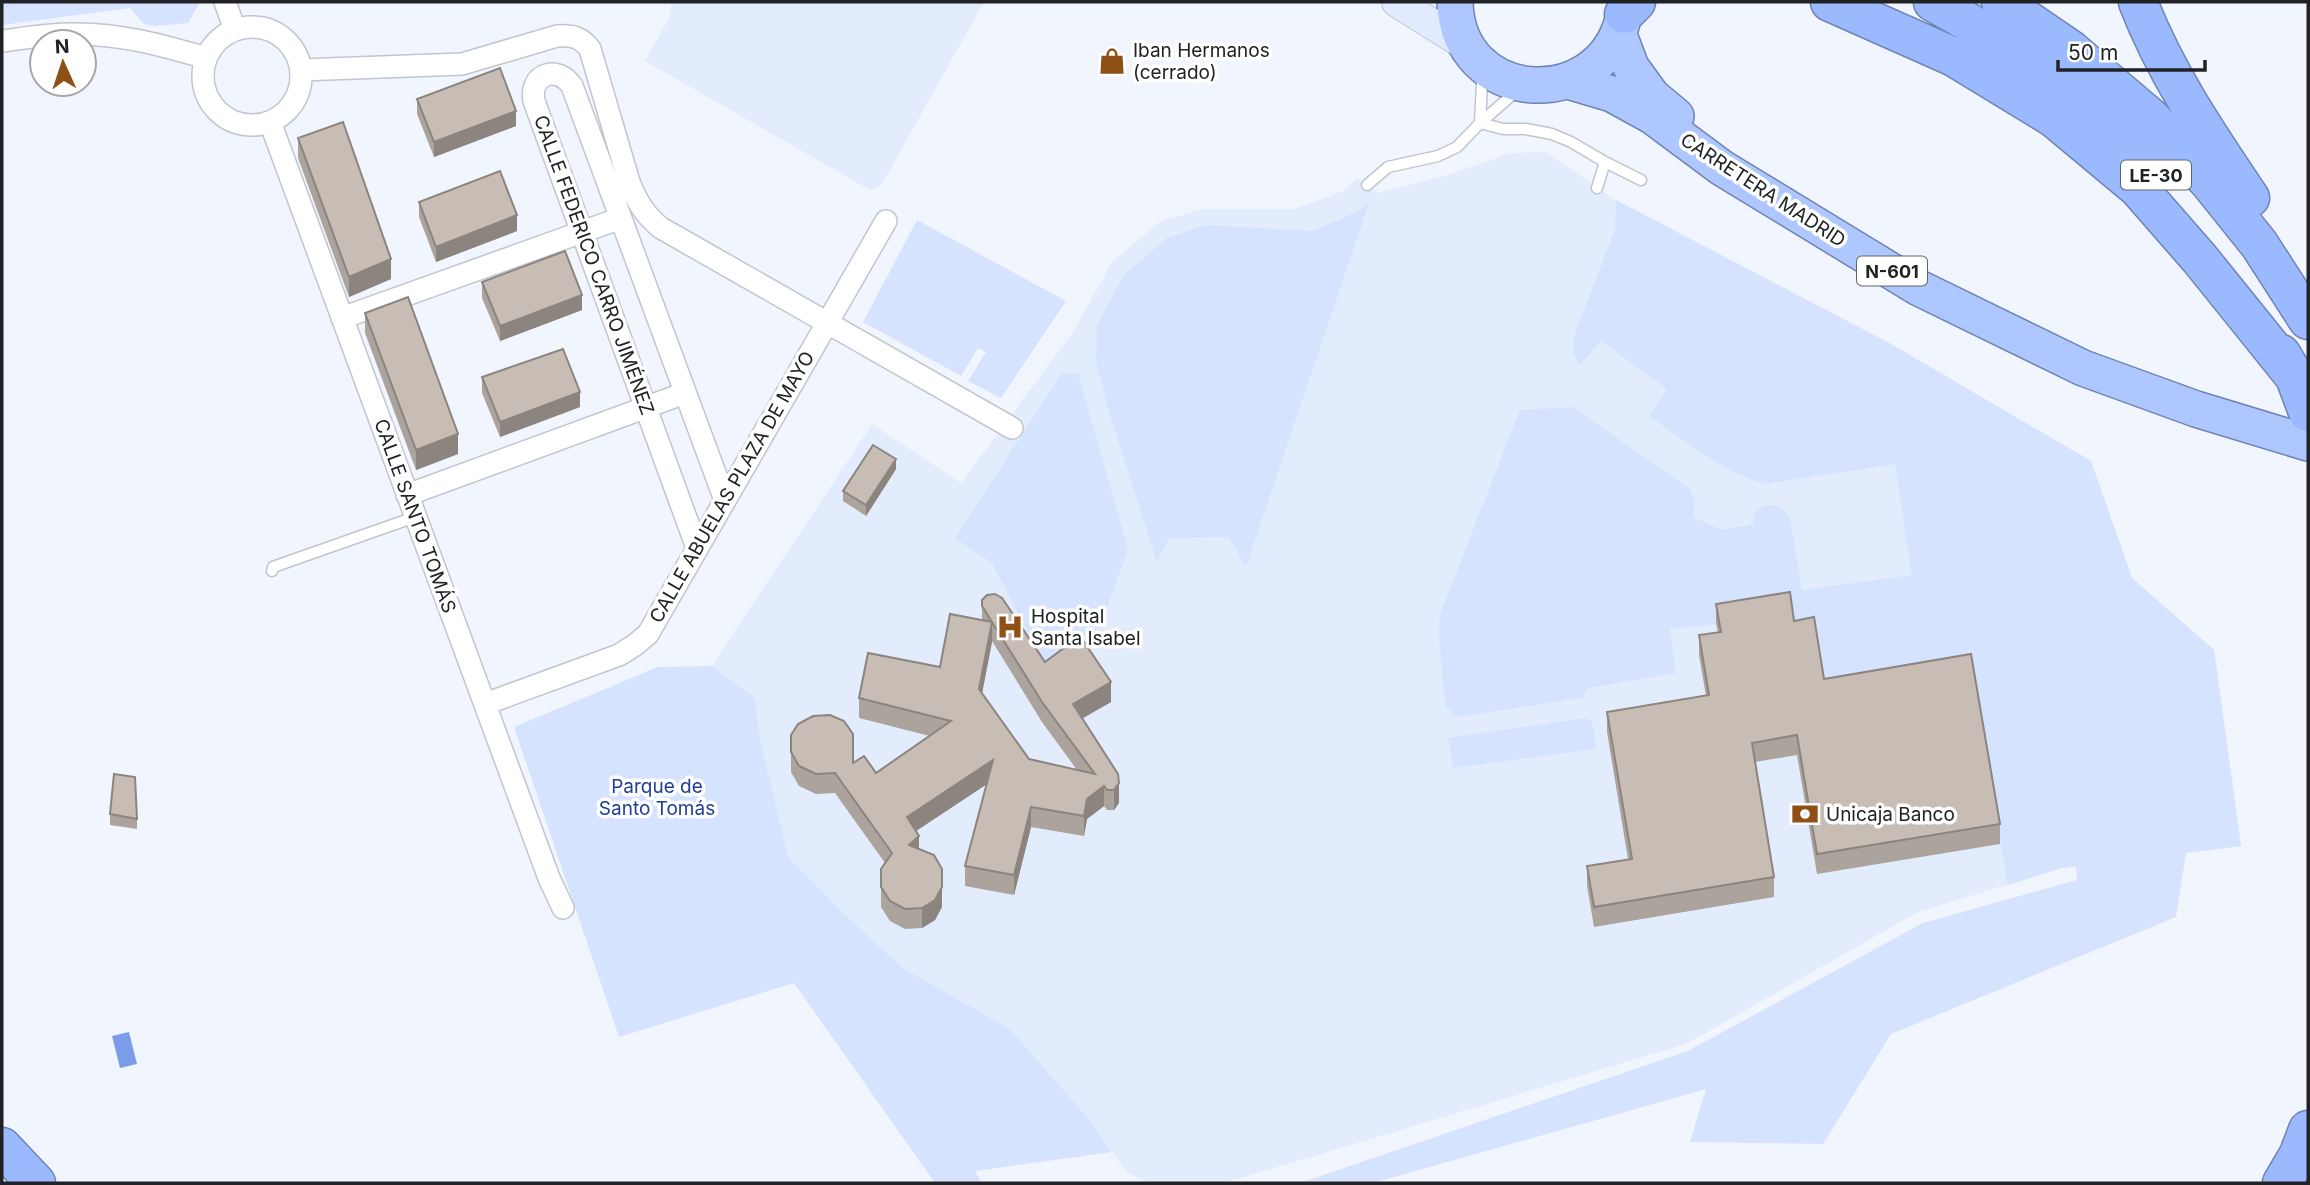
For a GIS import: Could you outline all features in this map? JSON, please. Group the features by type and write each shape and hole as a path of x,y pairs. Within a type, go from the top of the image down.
{"highway":[{"path":"1455,2 1455,18 1471,53"},
{"path":"1830,2 1954,57 2054,118 2138,188 2200,259 2295,377"},
{"name":"LE-30","path":"1933,2 1964,18 2029,61 2101,120 2157,176 2208,238 2238,282 2295,377 2308,412"},
{"name":"LE-30","path":"2001,2 2071,51 2151,118 2210,183 2259,244 2308,320"},
{"path":"2138,2 2175,82 2308,288"},
{"name":"N-601","path":"1471,53 1491,72 1524,84 1545,86 1568,81 1588,71 1606,55 1626,13"},
{"name":"CARRETERA MADRID","path":"1626,13 1631,67 1652,96 1700,137 1938,278 2014,318 2308,443"},
{"name":"CARRETERA MADRID","path":"1568,81 1612,94 1653,116 1722,168 1919,288 2083,368 2228,409 2308,423"},
{"path":"2283,1183 2308,1130"},
{"path":"2,1147 36,1183"}],"main road":[{"path":"1397,2 1471,53"}],"street":[{"path":"225,2 235,30"},
{"path":"257,28 279,35 297,57 301,70 300,87 294,102 284,114 270,122 251,126 232,122 216,111 206,95 202,76 205,58 223,36 235,30 257,28"},
{"path":"2,41 71,34 101,35 158,44 205,58"},
{"path":"301,70 447,65 477,60 557,36 571,35 583,40 590,49 629,182 636,201 647,217 661,228 1012,428"},
{"name":"CALLE FEDERICO CARRO JIMÉNEZ","path":"696,548 534,101 532,92 535,83 550,74 559,74 572,86 724,500"},
{"name":"CALLE SANTO TOMÁS","path":"270,122 549,878 563,908"},
{"path":"342,318 621,218"},
{"name":"CALLE ABUELAS PLAZA DE MAYO","path":"485,704 619,655 648,634 886,221"},
{"path":"407,495 685,393"}],"lane":[{"path":"1471,53 1482,83 1480,123"},
{"path":"1367,185 1388,167 1438,156 1457,148 1480,123 1524,84"},
{"path":"1480,123 1503,130 1526,129 1552,134 1641,180"},
{"path":"1597,188 1605,163"},
{"path":"272,571 273,567 415,517"}],"shaded area":[{"path":"672,2 984,2 882,184 870,190 645,61 668,20"},
{"path":"1546,152 1616,200 1891,344 2091,461 2132,578 2214,650 2241,846 2062,868 1918,912 1686,1044 1224,1183 1148,1183 1127,1172 1087,1117 1010,1029 903,968 844,914 789,858 760,741 755,698 712,666 872,424 961,483 1073,332 1112,262 1161,221 1203,209 1295,209 1343,191 1357,178 1379,193 1451,174 1511,153"}],"green space":[{"path":"2,2 200,2 188,23 156,26 144,24 130,8 2,25"},
{"path":"1616,200 1891,344 2091,461 2132,578 2214,650 2241,846 2186,853 2176,917 1891,1034 1823,1144 1690,1142 1706,1089 1373,1183 1300,1183 1688,1051 1923,923 2077,880 2076,867 2062,868 2008,885 1971,674 1824,699 1716,624 1670,629 1676,673 1588,688 1582,698 1456,717 1445,705 1439,639 1440,614 1520,410 1573,407 1690,489 1695,503 1693,517 1722,530 1753,524 1762,506 1779,507 1790,517 1802,590 1912,575 1895,464 1764,484 1718,463 1649,416 1667,389 1601,341 1580,365 1573,353 1575,333 1615,229"},
{"path":"1369,203 1246,567 1229,537 1169,538 1157,562 1108,409 1096,362 1097,326 1123,276 1167,238 1205,225 1313,231 1356,212"},
{"path":"917,220 1066,301 1001,398 968,381 986,352 978,348 961,376 863,322"},
{"path":"1062,373 1078,374 1128,549 1096,638 1048,671 992,563 955,538"},
{"name":"Parque de Santo Tomás","path":"712,666 755,698 760,741 789,858 844,914 903,968 1010,1029 1087,1117 1112,1152 975,1171 982,1183 935,1183 794,983 619,1037 514,727 658,667"},
{"path":"1585,718 1592,721 1596,749 1453,768 1448,738"}],"water":[{"path":"129,1032 137,1064 120,1068 112,1036"}],"building":[{"path":"500,68 516,111 434,142 417,99"},
{"path":"343,122 391,259 349,277 298,138"},
{"path":"500,171 517,215 436,247 419,202"},
{"path":"565,251 582,295 500,326 482,282"},
{"path":"408,297 458,434 416,450 365,313"},
{"path":"563,349 580,392 500,422 482,377"},
{"path":"873,445 896,459 866,505 843,491"},
{"path":"1790,592 1794,621 1814,617 1824,679 1971,654 2000,824 1817,854 1797,735 1752,743 1774,877 1594,907 1587,866 1632,859 1607,712 1709,695 1699,635 1721,632 1716,604"},
{"path":"995,594 1002,598 1045,662 1080,636 1111,682 1073,704 1118,774 1119,783 1114,790 1107,790 1104,786 1087,799 1084,816 1031,807 1014,875 965,866 993,760 907,817 919,836 909,845 934,855 942,869 942,887 935,900 922,908 905,909 890,901 881,887 881,869 892,853 835,773 816,774 799,766 791,752 791,735 798,724 813,716 830,715 844,721 853,734 853,763 864,756 876,773 951,721 859,698 868,653 940,667 950,614 992,622 982,606 982,600 987,595","holes":["992,622 1042,702 1095,774 1029,759 979,689"]},
{"path":"114,774 135,777 137,819 110,814"}],"place":[{"name":"Iban Hermanos (cerrado)","path":"1112,61"},
{"name":"Hospital Santa Isabel","path":"1010,627"},
{"name":"Unicaja Banco","path":"1805,814"}]}
